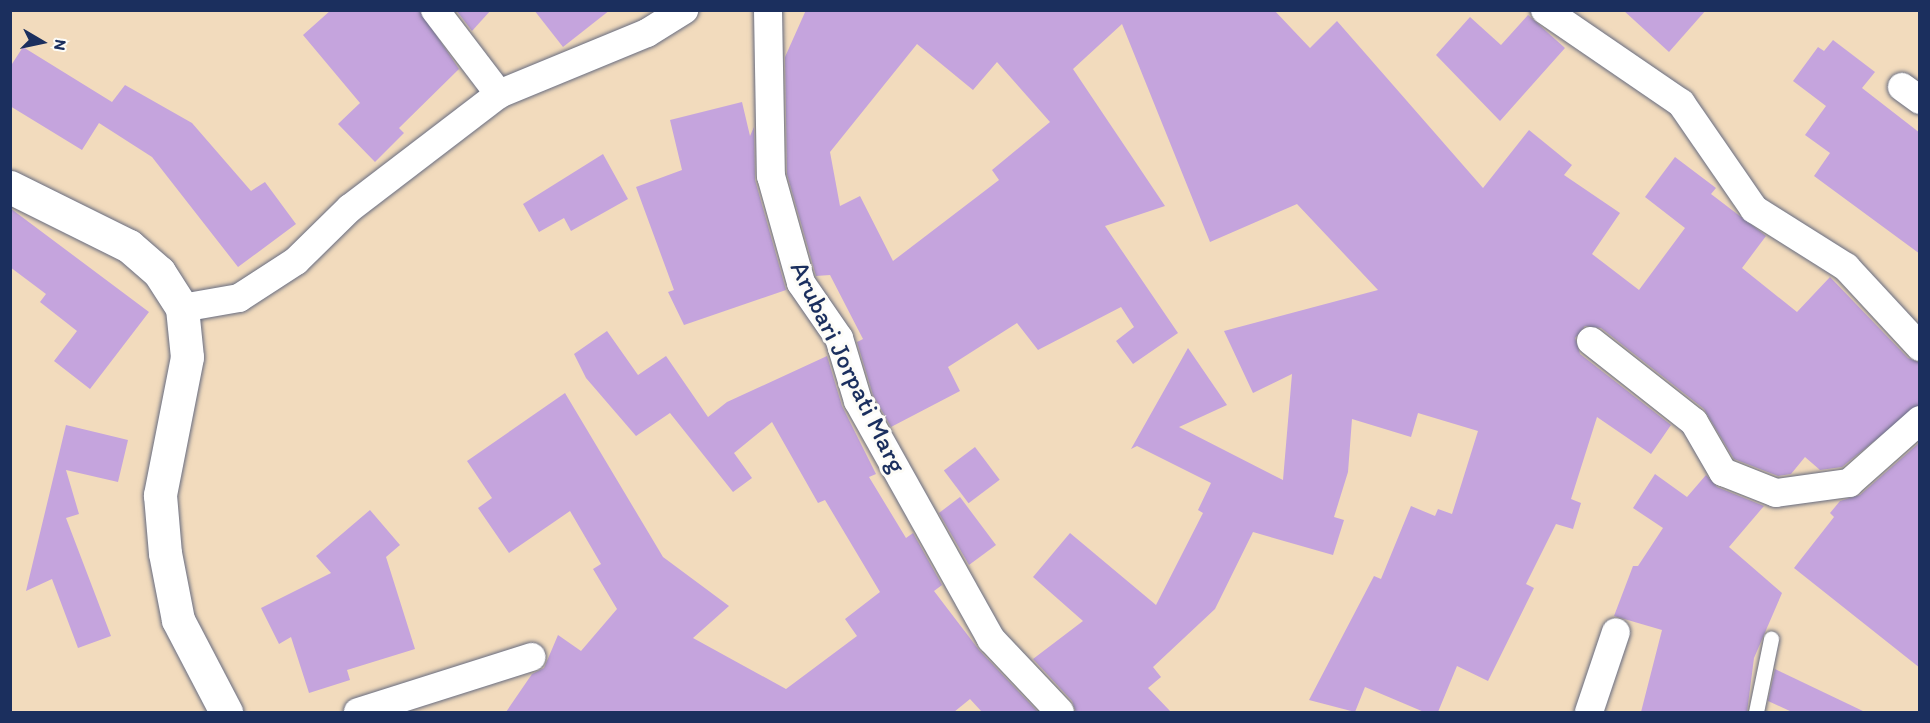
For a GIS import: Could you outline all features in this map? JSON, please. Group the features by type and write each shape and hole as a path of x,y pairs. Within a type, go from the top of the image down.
{"main road":[{"path":"10,187 129,246 159,272 182,308 187,357 160,495 165,553 178,620 226,712"}],"street":[{"path":"435,10 499,94"},
{"path":"182,308 239,298 296,261 350,208 499,94 647,33 684,10"},
{"name":"Arubari Jorpati Marg","path":"768,10 771,176 801,283 839,338 858,401 991,639 1060,712"},
{"path":"1545,10 1681,103 1754,209 1846,267 1920,347"},
{"path":"1591,341 1694,422 1723,472 1776,493 1849,483 1920,420"},
{"path":"1589,712 1616,633"},
{"path":"358,712 531,657"}],"lane":[{"path":"1756,712 1771,639"}],"building":[{"path":"331,10 419,10 459,69 399,128 404,133 375,162 338,124 360,103 303,35"},
{"path":"456,10 491,10 472,31"},
{"path":"534,10 610,10 563,47"},
{"path":"806,10 1274,10 1310,48 1337,21 1483,188 1529,130 1572,165 1564,175 1620,213 1592,254 1639,290 1685,228 1645,197 1675,157 1716,188 1711,194 1766,236 1742,268 1797,312 1830,277 1908,358 1920,363 1920,404 1842,467 1820,470 1805,457 1791,474 1778,476 1734,459 1704,409 1601,328 1585,326 1575,338 1580,354 1671,425 1651,454 1597,417 1571,499 1581,503 1573,529 1556,524 1526,584 1534,588 1488,681 1457,666 1438,712 1424,712 1365,687 1355,712 1309,700 1374,576 1381,579 1411,506 1435,516 1438,509 1452,514 1478,431 1418,413 1411,437 1352,419 1348,472 1334,517 1344,520 1333,555 1253,532 1215,609 1153,667 1161,677 1148,688 1171,712 1076,712 1072,701 1033,659 1083,621 1033,577 1070,533 1156,605 1203,513 1198,510 1211,483 1137,446 1131,449 1188,348 1227,405 1179,427 1283,480 1292,374 1253,393 1224,331 1378,290 1297,204 1210,242 1122,24 1073,69 1165,206 1105,226 1178,333 1133,364 1116,341 1134,327 1121,307 1038,350 1017,323 948,367 960,391 891,427 873,395 857,342 863,339 830,275 816,276 787,174 785,57","holes":["917,44 973,90 997,62 1050,122 992,170 999,180 893,261 860,196 840,206 830,152"]},
{"path":"1623,10 1706,10 1669,52"},
{"path":"1528,15 1565,48 1500,121 1436,55 1470,17 1501,45"},
{"path":"1833,40 1875,72 1862,88 1920,133 1920,254 1814,176 1830,153 1805,135 1826,106 1793,81 1818,47 1824,51"},
{"path":"23,47 112,102 125,85 192,123 251,191 265,182 296,224 238,267 152,157 99,123 82,150 10,106 10,67"},
{"path":"742,102 750,136 754,127 755,180 786,290 684,325 668,292 674,290 636,187 682,170 670,120"},
{"path":"603,154 628,199 571,231 564,218 539,232 523,204"},
{"path":"10,208 149,312 90,389 54,361 77,331 40,302 46,294 10,267"},
{"path":"607,331 638,375 666,356 708,417 727,402 827,356 842,406 876,474 869,477 906,538 913,533 942,585 934,591 979,650 1038,712 982,712 970,699 954,712 506,712 532,674 544,668 558,635 581,651 617,609 593,569 601,564 570,511 509,553 478,508 492,498 467,461 565,393 663,557 729,606 693,638 786,689 857,636 845,619 880,592 825,500 818,503 772,422 734,453 752,478 733,492 670,413 636,436 586,378 574,354"},
{"path":"66,425 128,440 118,482 66,470 79,514 66,518 111,636 78,648 52,579 26,591"},
{"path":"1920,442 1920,668 1794,568 1834,517 1830,513 1840,501 1860,495"},
{"path":"975,447 1000,480 969,503 944,470"},
{"path":"1655,474 1687,497 1706,475 1717,487 1764,506 1729,547 1782,593 1754,658 1747,712 1641,712 1662,630 1614,616 1633,566 1638,566 1663,528 1633,508"},
{"path":"960,497 996,545 969,565 939,513"},
{"path":"370,510 400,545 386,557 415,649 347,670 350,680 309,693 291,637 279,644 261,608 331,573 316,556"},
{"path":"1775,669 1865,712 1792,712 1768,701"}]}
